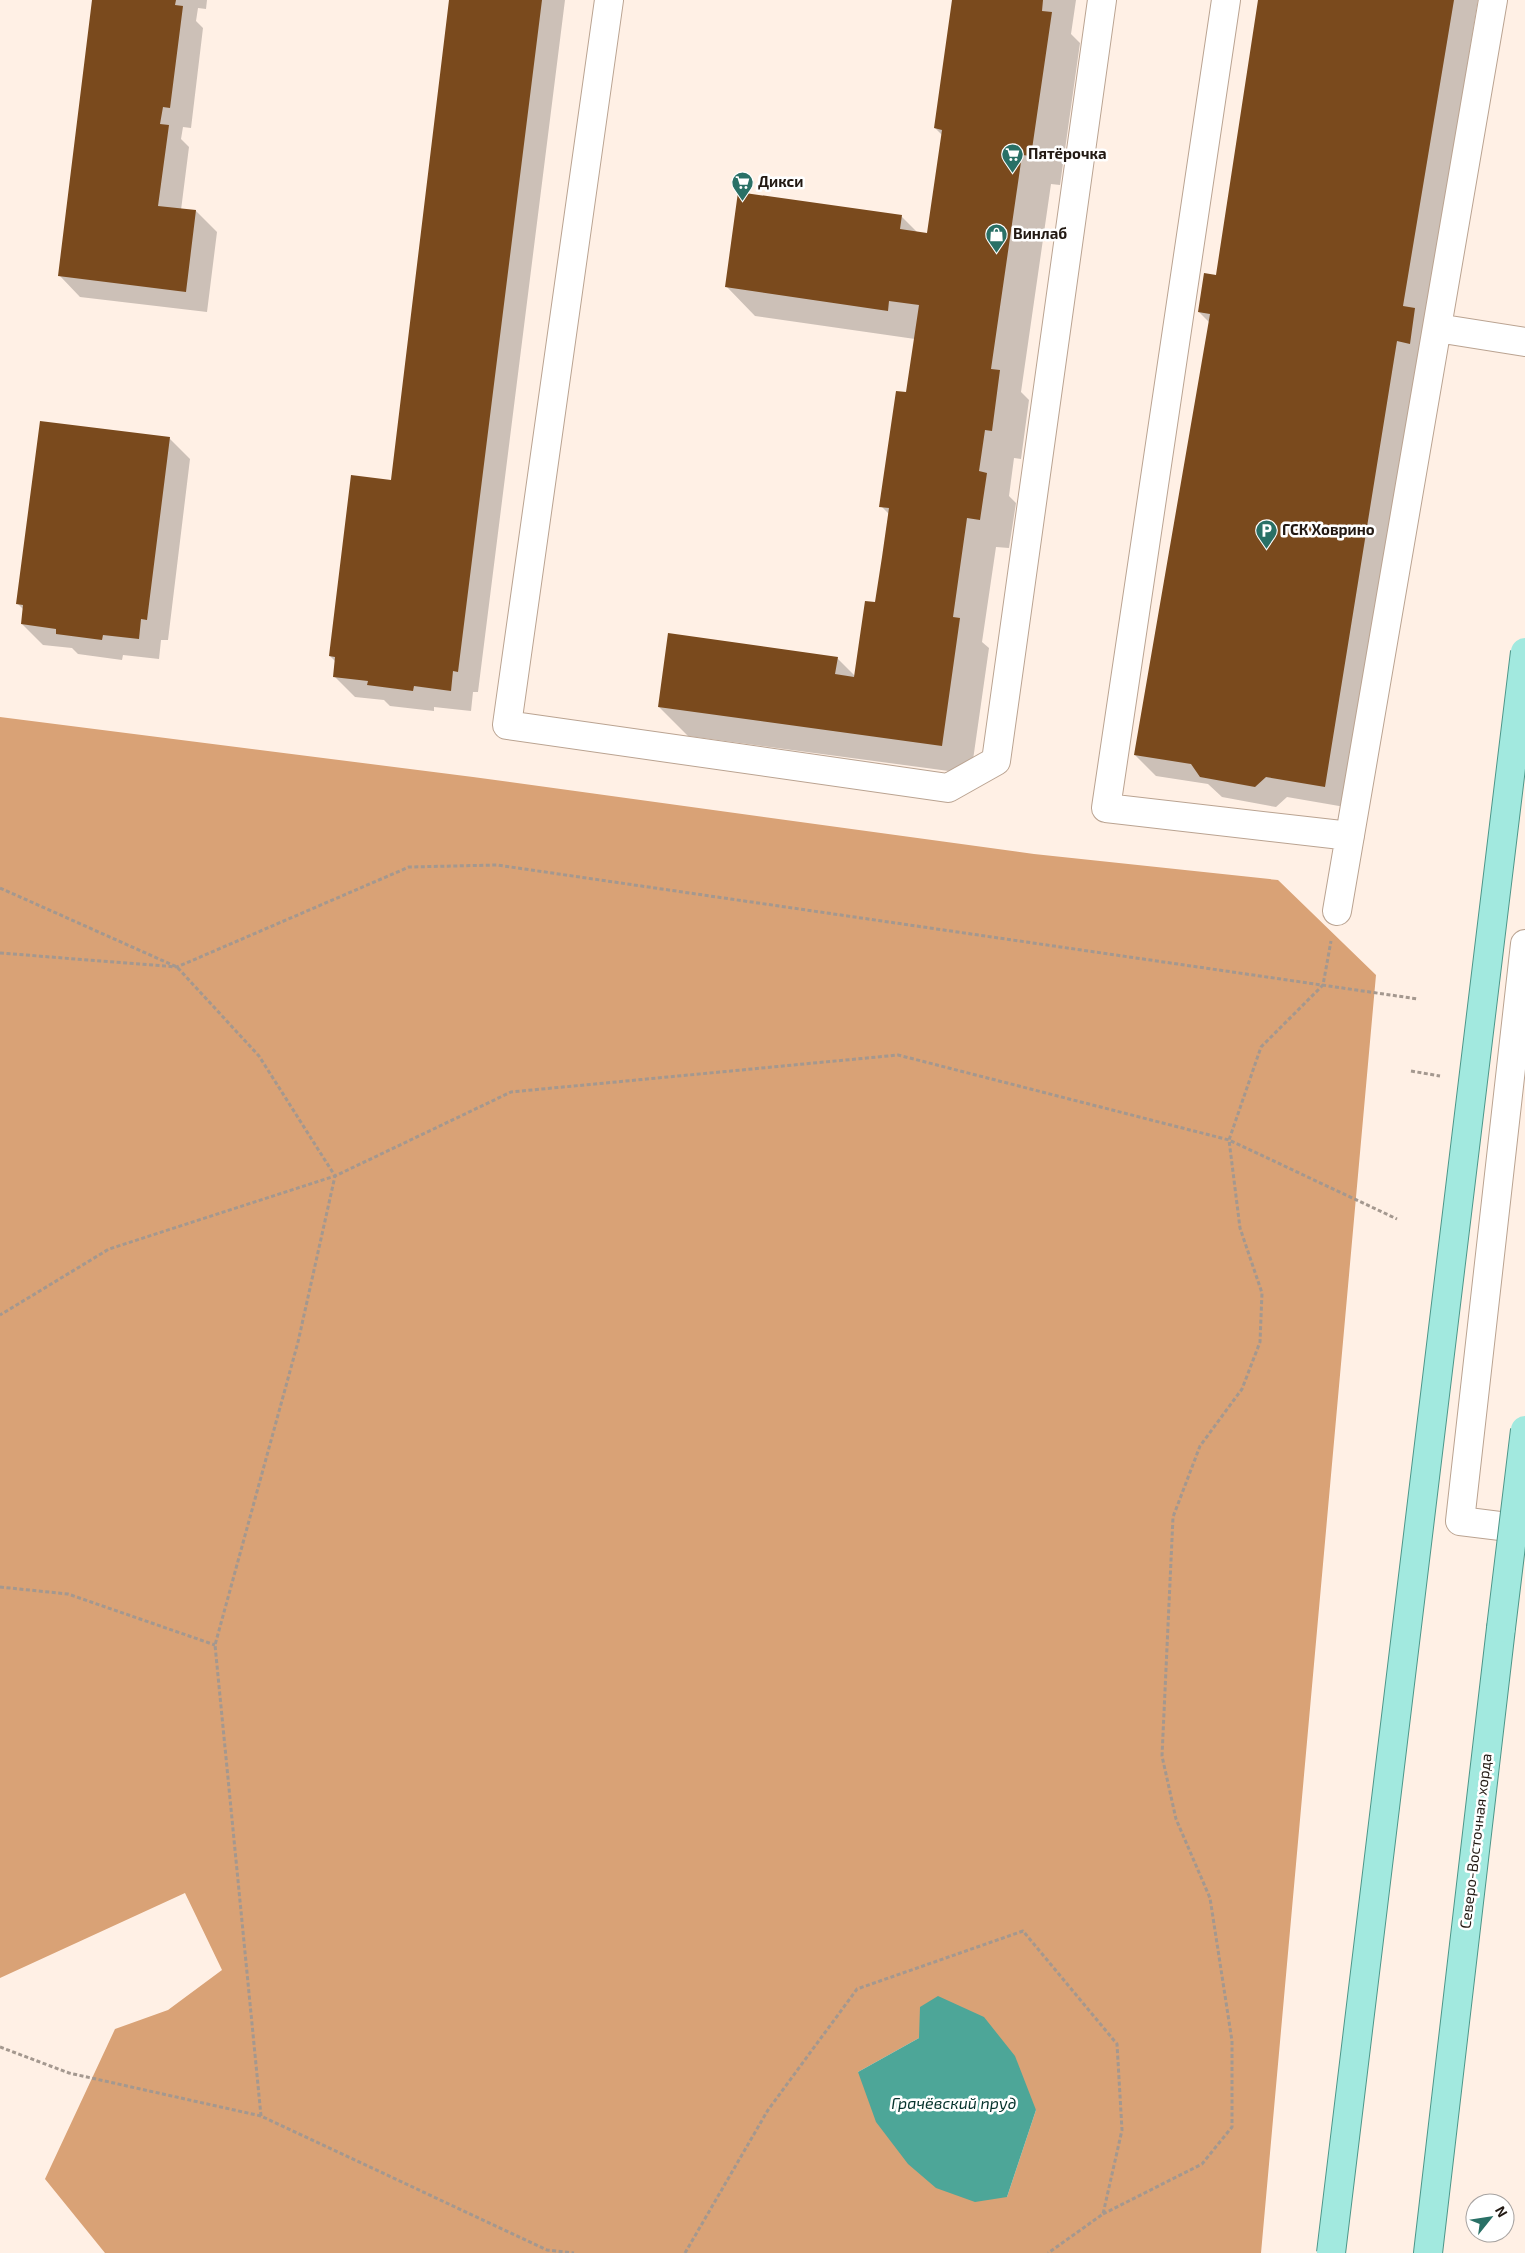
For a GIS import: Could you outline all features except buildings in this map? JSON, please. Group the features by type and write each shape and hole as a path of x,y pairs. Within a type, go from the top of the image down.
{"main road":[{"path":"1331,2253 1525,652"},
{"name":"Северо-Восточная хорда","path":"1428,2253 1525,1430"}],"street":[{"path":"610,0 508,725 948,788 996,761 1102,0"},
{"path":"1226,0 1106,808 1350,836"},
{"path":"1336,911 1494,0"},
{"path":"1437,328 1525,342"},
{"path":"1525,944 1460,1521 1525,1530"},
{"path":"1519,989 1520,1004 1525,1015"}],"path":[{"path":"0,953 177,967 409,867 497,864 1418,999"},
{"path":"0,888 177,967 259,1056 335,1176 298,1342 215,1645 261,2116"},
{"path":"1048,2253 1103,2214 1202,2164 1232,2127 1232,2041 1210,1898 1176,1818 1162,1756 1172,1517 1200,1446 1242,1389 1260,1342 1262,1293 1240,1228 1229,1140 1261,1047 1323,985 1336,911"},
{"path":"0,1316 109,1249 335,1176 511,1092 898,1055 1229,1140 1397,1219"},
{"path":"0,1587 68,1594 215,1645"},
{"path":"685,2253 768,2110 857,1989 1024,1930 1117,2044 1122,2130 1103,2214"},
{"path":"0,2046 69,2073 261,2116 547,2250 574,2253"}],"shaded area":[{"path":"0,717 473,777 1034,854 1278,880 1376,975 1261,2253 105,2253 45,2179 115,2029 168,2010 222,1970 185,1893 0,1978","holes":["919,2038 1036,2110 1007,2197 858,2072"]}],"water":[{"name":"Грачёвский пруд","path":"938,1996 984,2017 1015,2056 1036,2110 1007,2197 975,2202 936,2188 908,2164 876,2122 858,2072 919,2038 920,2007"}],"place":[{"name":"Пятёрочка","path":"1012,173"},
{"name":"Дикси","path":"742,201"},
{"name":"Винлаб","path":"997,253"},
{"name":"ГСК Ховрино","path":"1266,549"}]}
